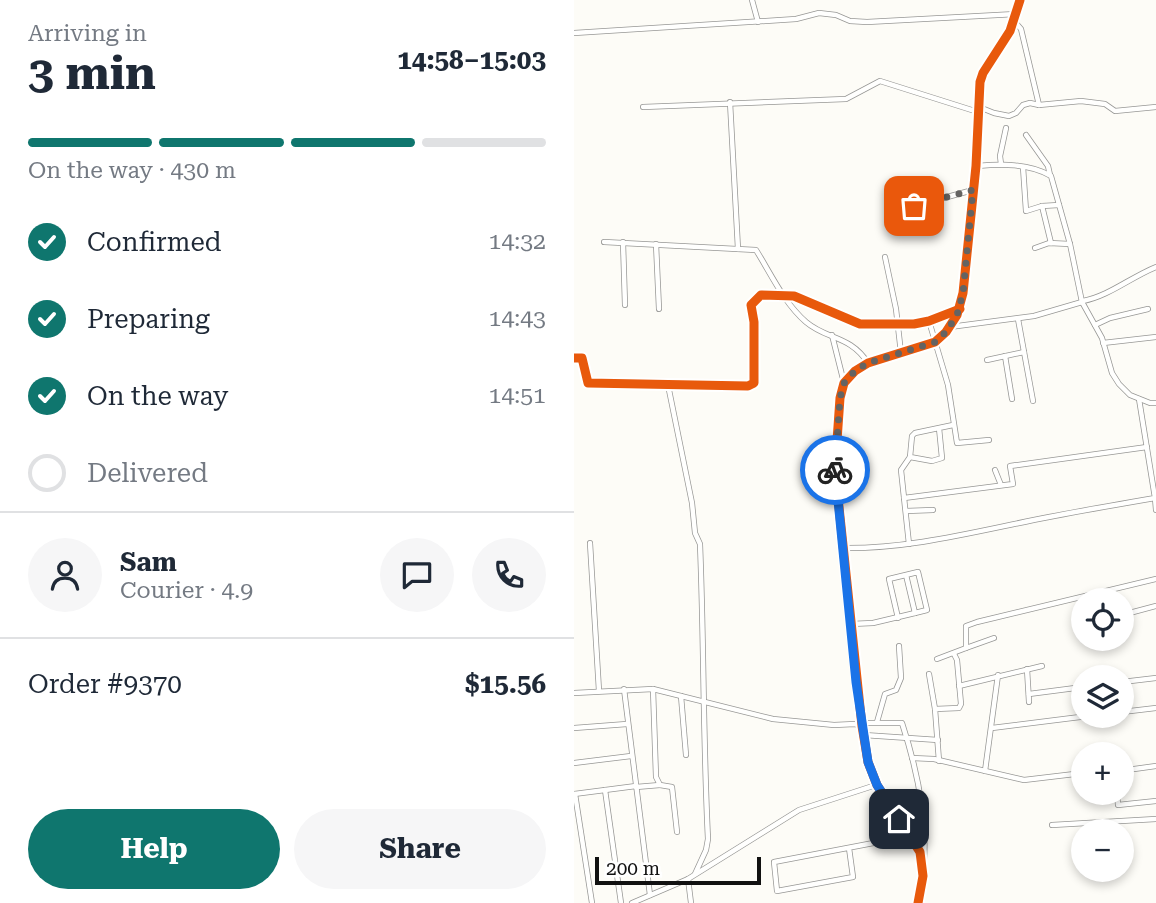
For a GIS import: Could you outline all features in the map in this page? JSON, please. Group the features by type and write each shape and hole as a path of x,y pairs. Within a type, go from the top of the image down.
{"street":[{"path":"752,0 758,22"},
{"path":"923,868 920,852 877,785 868,762 842,548 835,454 840,398 844,383 855,371 868,363 935,342 950,328 960,309 976,166 980,82 983,73 1006,40 1020,0"},
{"path":"574,33 796,19 819,13 836,15 850,21 867,22 1015,18"},
{"path":"1015,18 1021,29 1038,105"},
{"path":"643,107 846,99 880,80 979,110 1009,116 1030,103 1105,104 1115,111 1156,107"},
{"path":"730,102 738,249"},
{"path":"1001,164 1006,128"},
{"path":"1026,135 1048,166 1083,301 1103,343 1112,373 1130,395 1156,403"},
{"path":"976,166 1001,164 1041,170 1051,176"},
{"path":"1023,167 1026,211 1059,205"},
{"path":"914,206 973,190"},
{"path":"1042,206 1051,243"},
{"path":"604,242 756,250 784,295 807,323 860,351 868,363"},
{"path":"623,242 625,305"},
{"path":"1035,248 1051,243 1070,244"},
{"path":"656,244 659,309"},
{"path":"885,257 902,354"},
{"path":"950,328 1018,319 1097,298 1132,277 1156,267"},
{"path":"575,356 582,358 588,383 748,386 754,383 754,322 751,305 761,295 784,295 811,303 860,324 897,326 929,321 960,309"},
{"path":"1095,325 1110,318 1148,309"},
{"path":"1018,319 1033,401"},
{"path":"929,321 948,385 957,443 989,440"},
{"path":"831,335 844,383"},
{"path":"1103,343 1156,337"},
{"path":"986,360 1024,352"},
{"path":"1005,356 1012,399"},
{"path":"668,385 692,503 695,533 700,544 708,839 695,874"},
{"path":"1139,399 1156,510"},
{"path":"909,544 901,470 910,457 912,436 953,425"},
{"path":"910,457 932,461 942,458 939,428"},
{"path":"904,498 1013,484 1010,466 1146,447"},
{"path":"995,470 1001,485"},
{"path":"842,548 909,544 965,536 1051,516 1156,498"},
{"path":"906,511 933,510"},
{"path":"590,544 599,691"},
{"path":"851,624 873,623 898,618 928,610 918,572 889,579 898,618"},
{"path":"906,575 915,613"},
{"path":"966,648 966,626 977,622 1156,579"},
{"path":"1134,612 1156,606"},
{"path":"937,659 994,638"},
{"path":"877,722 885,694 896,690 901,678 899,646"},
{"path":"935,709 959,708 961,704 957,660 954,654"},
{"path":"959,686 1042,666"},
{"path":"1027,669 1029,702"},
{"path":"929,674 939,761"},
{"path":"985,772 998,675"},
{"path":"1134,681 1156,678"},
{"path":"624,689 650,895"},
{"path":"574,693 653,689 774,719 806,723 901,722 912,758 926,838 918,903"},
{"path":"653,689 656,777 660,785"},
{"path":"1029,694 1071,689"},
{"path":"681,696 686,755"},
{"path":"1134,711 1156,708"},
{"path":"992,729 1071,718"},
{"path":"574,728 627,724"},
{"path":"864,735 938,740"},
{"path":"574,763 631,756"},
{"path":"912,758 939,761 1024,780 1071,774"},
{"path":"1134,769 1156,766"},
{"path":"592,903 574,794 660,785 672,787 677,832"},
{"path":"632,903 688,879 799,810 877,785"},
{"path":"605,790 621,903"},
{"path":"1134,803 1156,801"},
{"path":"1052,825 1156,818"},
{"path":"849,848 853,877 777,891 774,862 910,836"},
{"path":"688,879 691,903"}],"cycle path":[{"path":"918,903 923,876 920,852 877,785 868,762 862,726 835,469 840,398 844,383 855,371 868,363 935,342 946,332 957,315 963,293 976,166 980,82 1010,31 1020,0"},
{"path":"574,358 582,358 588,383 748,386 754,383 754,322 751,305 761,295 794,296 860,324 914,324 960,309"}],"way so far":[{"path":"835,470 835,444 844,383 855,371 868,363 935,342 950,328 962,303 973,190 914,206"}],"route":[{"path":"835,470 856,682 868,762 877,785 899,819"}]}
